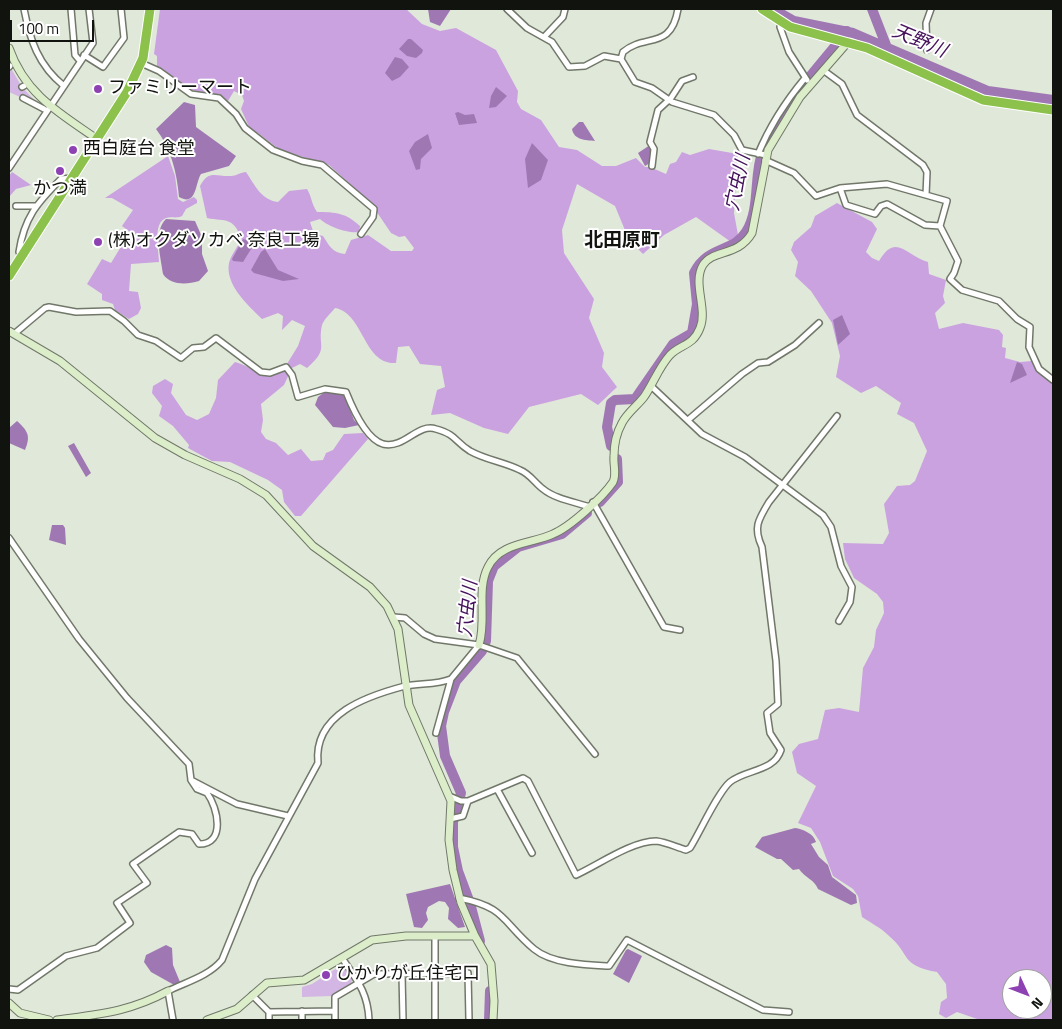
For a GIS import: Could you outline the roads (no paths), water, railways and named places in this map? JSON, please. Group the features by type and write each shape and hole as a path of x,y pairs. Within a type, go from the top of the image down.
{"highway":[{"path":"9,276 127,92 141,64 147,40 150,9"},
{"path":"764,9 781,23 867,48 983,100 1053,110"}],"street":[{"path":"24,9 34,49 54,77 64,86"},
{"path":"71,9 75,55 80,61"},
{"path":"9,168 47,108 93,43 89,9"},
{"path":"84,55 103,67 124,38 121,9"},
{"path":"507,9 527,28 545,36 552,42 569,67 585,66 604,56 621,59"},
{"path":"545,36 563,17 565,9"},
{"path":"678,9 675,21 663,37 627,48 623,52 621,59 635,82 652,88 669,100 714,115 734,134 742,150 763,157 794,173 816,196 840,188 887,184 947,201 940,226 958,261 950,279 951,282 962,290 999,301 1018,319 1030,327 1029,347 1039,369 1053,380"},
{"path":"927,50 926,23 931,9"},
{"path":"781,23 780,27 789,52 808,81"},
{"path":"436,733 451,679 479,645 483,633 484,576 492,560 518,543 552,535 564,529 613,482 615,476 614,454 622,423 651,386 670,355 693,341 702,326 700,277 702,266 713,258 740,248 752,233 763,157 808,81 823,70 848,42"},
{"path":"9,48 30,87 47,108"},
{"path":"141,64 159,71 191,94 219,98 236,114 245,128 273,150 327,168 374,209 374,217 361,234"},
{"path":"823,70 842,84 856,115 923,165 927,172 926,195"},
{"path":"652,166 654,149 650,142 658,110 669,100 682,81 693,77"},
{"path":"23,98 47,108 97,139"},
{"path":"22,256 19,252 25,225 35,206 61,179 73,178"},
{"path":"840,188 846,205 875,214 881,206 887,204 925,225 940,226"},
{"path":"16,206 35,206"},
{"path":"493,1020 494,1001 491,964 475,936 459,898 450,852 451,801 409,704 399,635 394,616 370,587 313,546 266,495 240,479 186,455 155,438 60,361 12,333 45,308 76,312 110,311 124,321 138,335 156,341 182,358 194,348 204,347 216,338 261,372 270,374 286,368 292,375 298,397 305,397 325,389 346,392 353,411 375,439 383,444 398,444 428,427 452,434 472,452 522,471 545,491 592,504 664,627 680,630"},
{"path":"688,420 742,374 758,363 768,362 795,345 819,323"},
{"path":"651,386 702,434 744,457 823,515 831,527 841,566 852,587 850,602 839,621"},
{"path":"448,795 454,799 468,801 523,778 528,781 576,875 624,851 648,842 656,841 686,850 690,848 730,782 769,765 779,756 781,750 770,733 767,713 778,704 776,661 762,548 756,533 760,516 837,416"},
{"path":"9,538 79,639 126,698 189,764 191,780 197,789 207,793 216,810 216,833 213,841 207,844 198,844 192,834 179,832 133,864 147,883 117,902 130,923 96,948 66,956 18,990 9,988"},
{"path":"394,616 405,618 424,634 435,639 479,645 517,658 595,754"},
{"path":"57,1020 100,1016 146,1003 217,966 222,960 255,879 318,763 318,749 327,725 364,700 406,686 451,679"},
{"path":"191,780 237,804 288,816"},
{"path":"497,788 532,853"},
{"path":"450,818 463,816 468,801"},
{"path":"459,898 482,902 492,907 534,949 545,955 590,966 609,966 627,940 763,1010 788,1012"},
{"path":"207,1020 237,1009 267,983 304,980 372,940 435,936 475,936"},
{"path":"435,936 435,1020"},
{"path":"342,958 358,982 368,1003 368,1020"},
{"path":"335,1020 335,997 374,974 468,973 469,1020"},
{"path":"402,974 403,1020"},
{"path":"168,991 173,1020"},
{"path":"252,995 269,1012 269,1020"},
{"path":"9,1003 20,1013 49,1020"},
{"path":"302,1011 302,1020"},
{"path":"269,1012 335,1011"}],"waterway":[{"name":"天野川","path":"773,9 794,21 853,33 988,91 1053,100"},
{"path":"872,9 886,45"},
{"name":"穴虫川","path":"611,446 607,427 611,403 615,400 635,399 673,344 692,333 697,304 694,273 706,258 741,239 746,232 754,213 760,160 771,133 790,102 847,31"},
{"name":"穴虫川","path":"600,502 618,482 617,459"},
{"name":"穴虫川","path":"480,941 470,903 458,871 453,847 453,822 461,793 445,756 441,726 444,712 456,681 482,651 486,641 488,581 494,566 518,547 562,534 587,513"},
{"name":"穴虫川","path":"489,1020 490,991"}],"place":[{"name":"ファミリーマート","path":"98,89"},
{"name":"西白庭台 食堂","path":"73,150"},
{"name":"かつ満","path":"60,171"},
{"name":"(株)オクダソカベ 奈良工場","path":"98,242"},
{"name":"ひかりが丘住宅口","path":"326,975"}],"district":[{"name":"北田原町","path":"622,241"}]}
